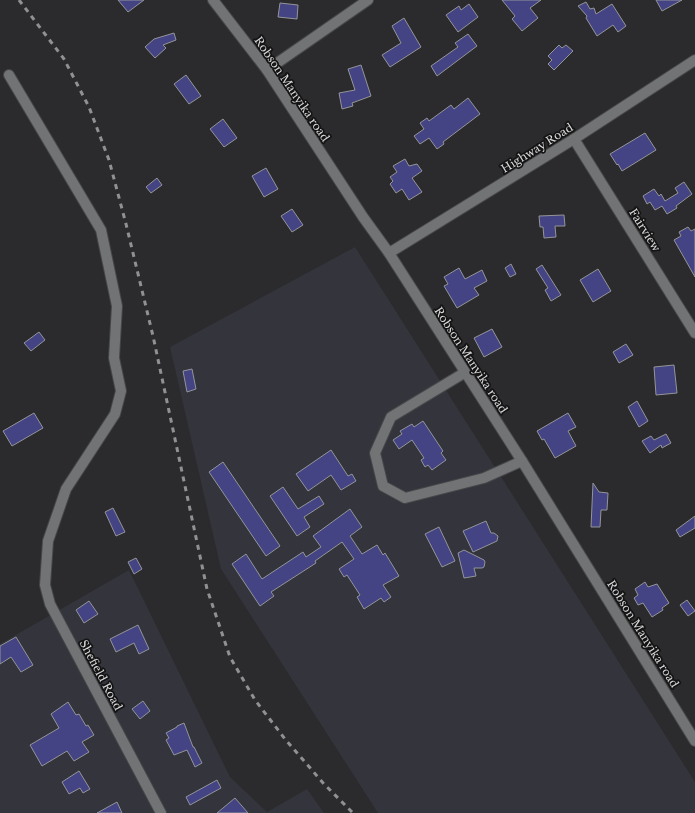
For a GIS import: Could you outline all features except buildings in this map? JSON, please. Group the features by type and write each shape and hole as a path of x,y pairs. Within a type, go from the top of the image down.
{"street":[{"name":"Robson Manyika road","path":"213,0 267,70 388,253 522,461 695,741"},
{"path":"267,70 368,0"},
{"name":"Highway Road","path":"388,253 574,139 695,60"},
{"name":"Shefield Road","path":"9,75 100,230 117,306 114,358 121,391 115,414 66,489 48,541 45,585 50,604 161,813"},
{"name":"Fairview","path":"574,139 695,333"},
{"path":"464,373 391,417 375,453 383,486 405,498 484,478 522,461"}],"shaded area":[{"path":"355,247 695,782 695,813 378,813 221,569 170,347"},
{"path":"129,570 230,777 267,812 307,789 324,813 0,813 0,644"}],"railway":[{"path":"19,0 64,59 89,107 109,160 153,336 207,589 230,657 255,700 285,739 324,784 353,813"}]}
